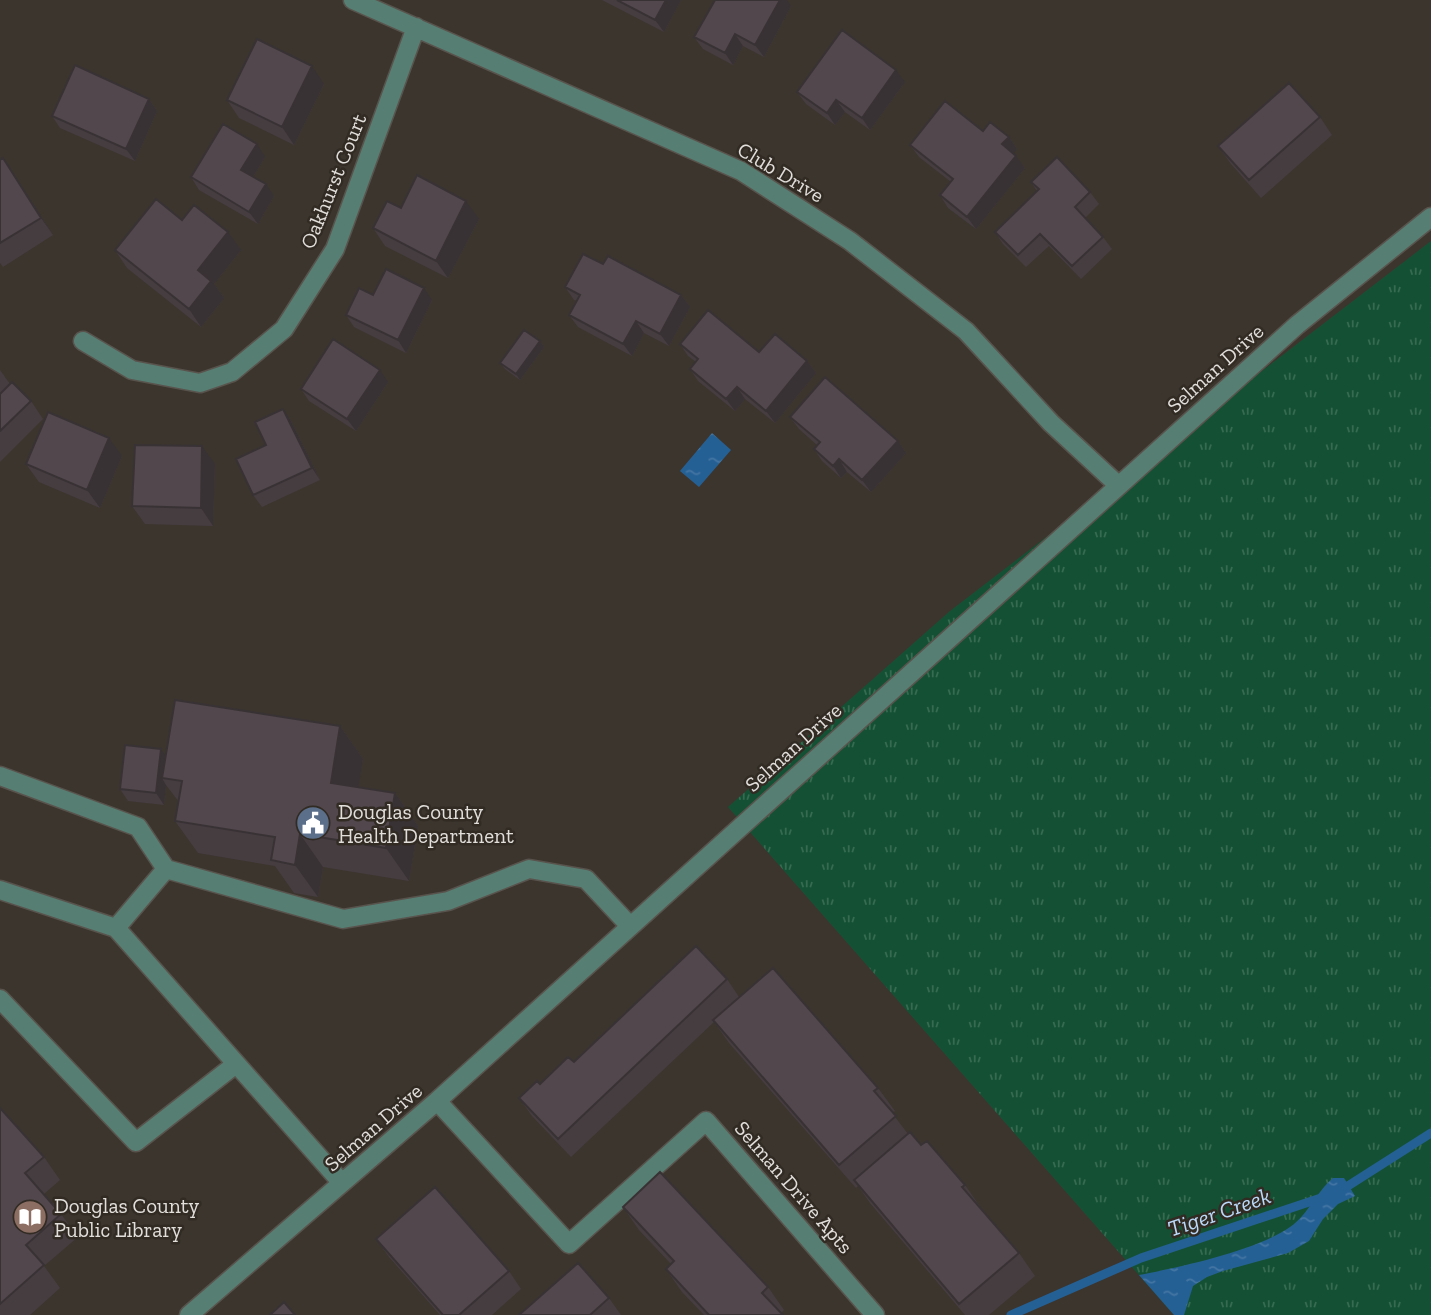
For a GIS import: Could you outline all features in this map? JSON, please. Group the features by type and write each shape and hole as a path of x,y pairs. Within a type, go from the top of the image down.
{"street":[{"name":"Club Drive","path":"353,0 741,171 850,241 966,331 1051,424 1118,485"},
{"name":"Oakhurst Court","path":"83,341 132,370 200,383 232,372 284,329 334,249 416,27"},
{"name":"Selman Drive","path":"190,1315 437,1101 1297,325 1431,217"},
{"path":"0,776 138,827 166,869 343,919 448,901 530,869 586,878 631,926"},
{"path":"116,928 166,869"},
{"path":"0,890 116,928 342,1183"},
{"path":"0,999 136,1142 236,1064"},
{"name":"Selman Drive Apts","path":"437,1101 569,1244 706,1121 875,1315"}],"green space":[{"path":"1431,241 1431,1315 1174,1315 728,807 950,611"}],"water":[{"path":"712,433 731,450 699,487 680,471"},
{"path":"1333,1178 1344,1178 1355,1196 1338,1204 1323,1219 1309,1241 1288,1253 1207,1277 1193,1286 1184,1315 1174,1315 1139,1275 1218,1257 1275,1236 1296,1222"}],"building":[{"path":"617,0 666,0 655,20"},
{"path":"715,0 780,0 755,45 735,34 725,53 694,37"},
{"path":"842,30 896,70 862,118 836,100 827,113 797,92"},
{"path":"257,39 312,66 282,127 227,100"},
{"path":"75,65 149,99 126,149 52,116"},
{"path":"1289,83 1320,117 1249,180 1218,146"},
{"path":"945,101 983,131 990,122 1009,137 1002,144 1016,156 967,217 940,195 953,179 910,145"},
{"path":"223,124 257,144 241,170 266,184 249,212 191,177"},
{"path":"1057,157 1090,192 1075,207 1103,237 1072,266 1040,234 1018,255 995,232 1039,189 1031,182"},
{"path":"3,158 41,218 0,243 0,160"},
{"path":"417,175 466,201 436,261 373,228 387,201 401,208"},
{"path":"156,199 182,220 194,205 228,232 198,270 211,281 189,309 115,250"},
{"path":"583,254 603,264 608,256 681,295 660,334 636,321 623,344 569,315 580,295 565,287"},
{"path":"386,269 424,288 398,340 346,315 359,288 373,295"},
{"path":"708,310 759,352 775,334 807,361 766,411 737,387 726,399 690,369 698,359 680,344"},
{"path":"524,330 540,341 516,374 500,363"},
{"path":"333,339 380,370 347,419 301,389"},
{"path":"825,377 898,441 862,480 839,459 833,466 814,449 820,442 790,417"},
{"path":"12,382 31,401 0,431 0,394"},
{"path":"283,409 312,468 253,495 236,459 266,445 255,422"},
{"path":"48,412 109,438 87,490 26,464"},
{"path":"135,445 202,446 201,508 132,506"},
{"path":"175,700 340,726 331,783 395,793 386,848 300,834 295,865 271,860 275,837 175,821 182,781 162,778"},
{"path":"125,745 161,749 156,793 120,789"},
{"path":"696,946 727,979 558,1139 519,1098 537,1081 540,1084 568,1057 574,1062"},
{"path":"773,968 878,1088 874,1091 896,1116 839,1165 713,1020"},
{"name":"Douglas County Public Library","path":"0,1108 44,1157 25,1173 61,1214 26,1245 44,1265 0,1304"},
{"path":"910,1132 921,1145 927,1141 965,1185 962,1187 1019,1253 959,1304 854,1180"},
{"path":"660,1172 768,1287 762,1293 783,1315 709,1315 666,1269 674,1261 623,1207"},
{"path":"435,1187 509,1271 459,1315 443,1315 376,1239"},
{"path":"578,1263 609,1298 590,1315 519,1315"},
{"path":"284,1302 295,1315 270,1315"}],"waterway":[{"name":"Tiger Creek","path":"1340,1191 1431,1133"},
{"name":"Tiger Creek","path":"1011,1315 1141,1258 1324,1197"}],"place":[{"name":"Douglas County Health Department","path":"313,823"},
{"name":"Douglas County Public Library","path":"30,1217"}]}
